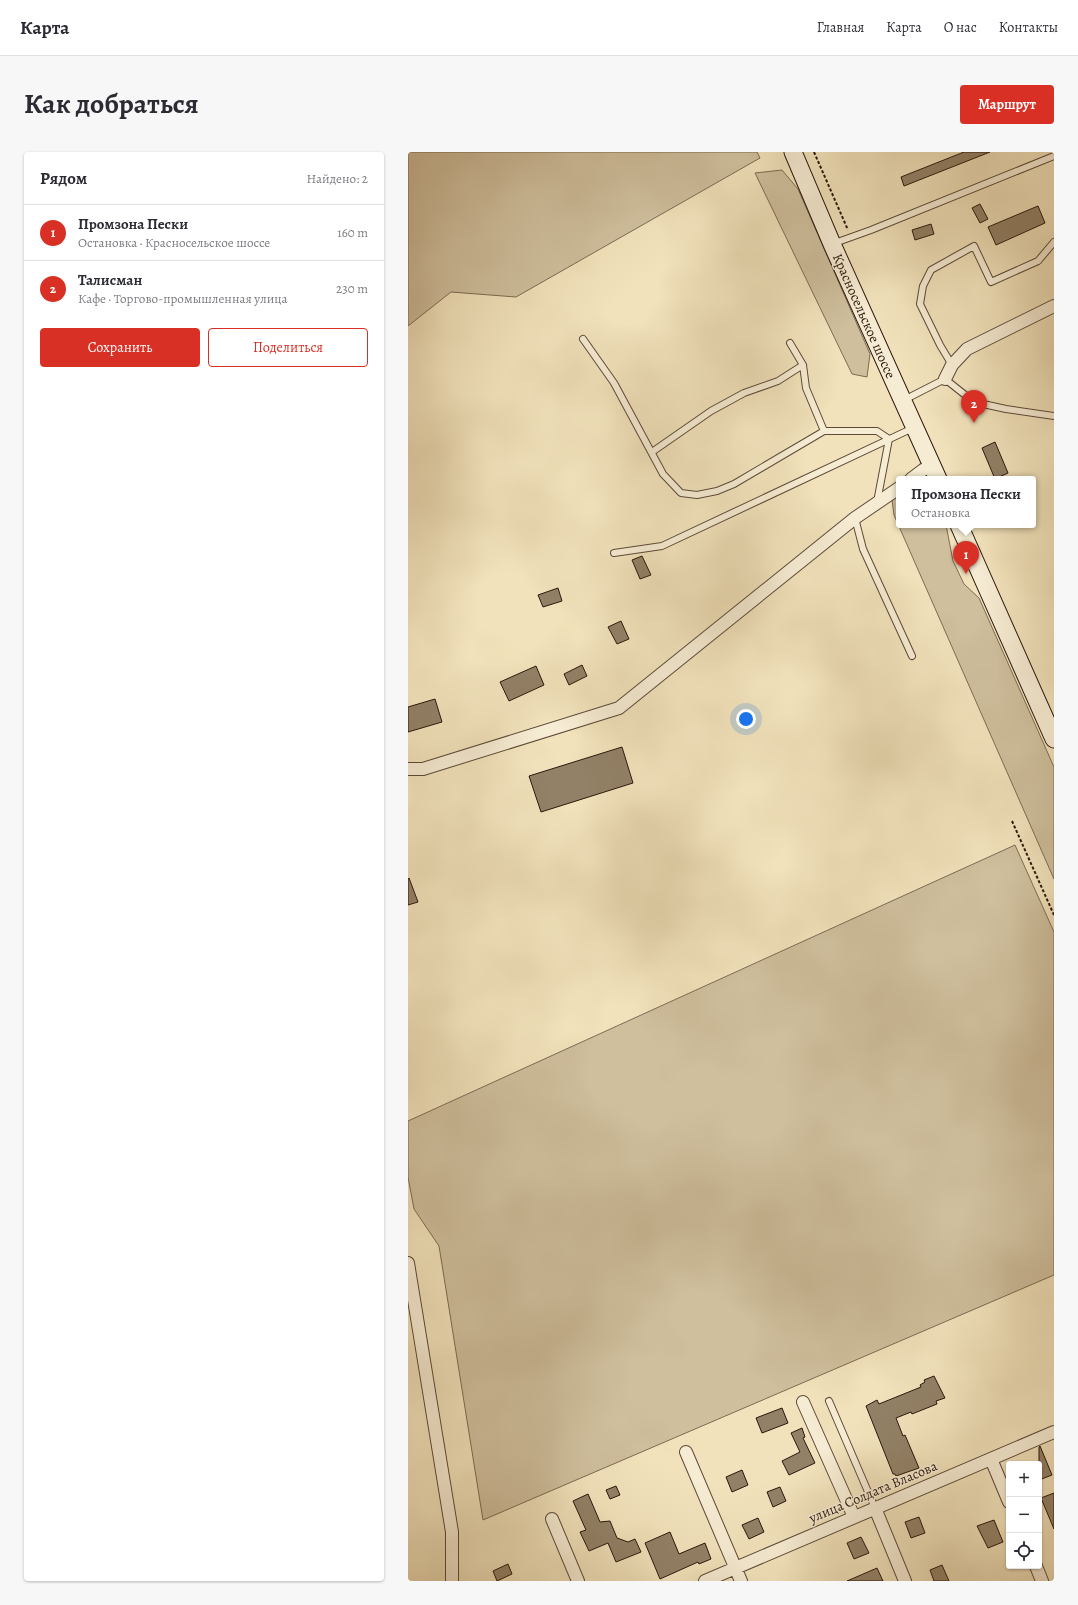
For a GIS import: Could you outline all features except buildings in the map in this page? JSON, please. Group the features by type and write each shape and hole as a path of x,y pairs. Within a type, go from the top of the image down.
{"main road":[{"name":"Красносельское шоссе","path":"793,152 832,244 935,473"},
{"path":"960,528 1053,735"}],"street":[{"path":"946,379 952,365 967,349 1054,306"},
{"path":"915,476 923,470 935,473"},
{"path":"408,774 619,708 855,518 896,490"},
{"path":"408,769 422,769"},
{"path":"408,1263 452,1532 452,1581"},
{"path":"803,1402 854,1517"},
{"name":"улица Солдата Власова","path":"705,1581 1054,1432"},
{"path":"686,1452 741,1581"},
{"path":"991,1458 1007,1497"},
{"path":"874,1508 905,1581"},
{"path":"552,1519 578,1581"},
{"path":"1037,1569 1042,1581"}],"lane":[{"path":"832,244 871,230 1054,156"},
{"path":"952,365 940,345 920,304 923,286 931,270 974,246 991,282 1038,261 1054,242"},
{"path":"583,339 614,383 663,474 681,493 697,495 717,491 734,484 824,431 877,431 889,439"},
{"path":"790,343 803,364 806,388 824,431"},
{"path":"652,452 711,411 744,392 778,381 803,364"},
{"path":"903,400 946,379 974,402 1006,409 1054,416"},
{"path":"614,553 662,546 914,427"},
{"path":"877,503 889,439"},
{"path":"855,518 863,549 912,656"},
{"path":"829,1402 874,1508"}],"path":[{"path":"814,152 851,237"},
{"path":"1012,821 1054,915"}],"shaded area":[{"path":"408,152 757,152 760,158 516,297 451,292 408,326"},
{"path":"782,170 798,189 870,354 867,377 852,374 755,173"},
{"path":"896,497 896,520 894,515 892,500"},
{"path":"900,528 947,528 953,561 964,584 979,598 1054,767 1054,879"},
{"path":"1015,845 1054,932 1054,1275 483,1520 439,1246 414,1209 408,1177 408,1121"}],"place":[{"name":"Талисман","path":"974,423"},
{"name":"Промзона Пески","path":"966,574"}]}
